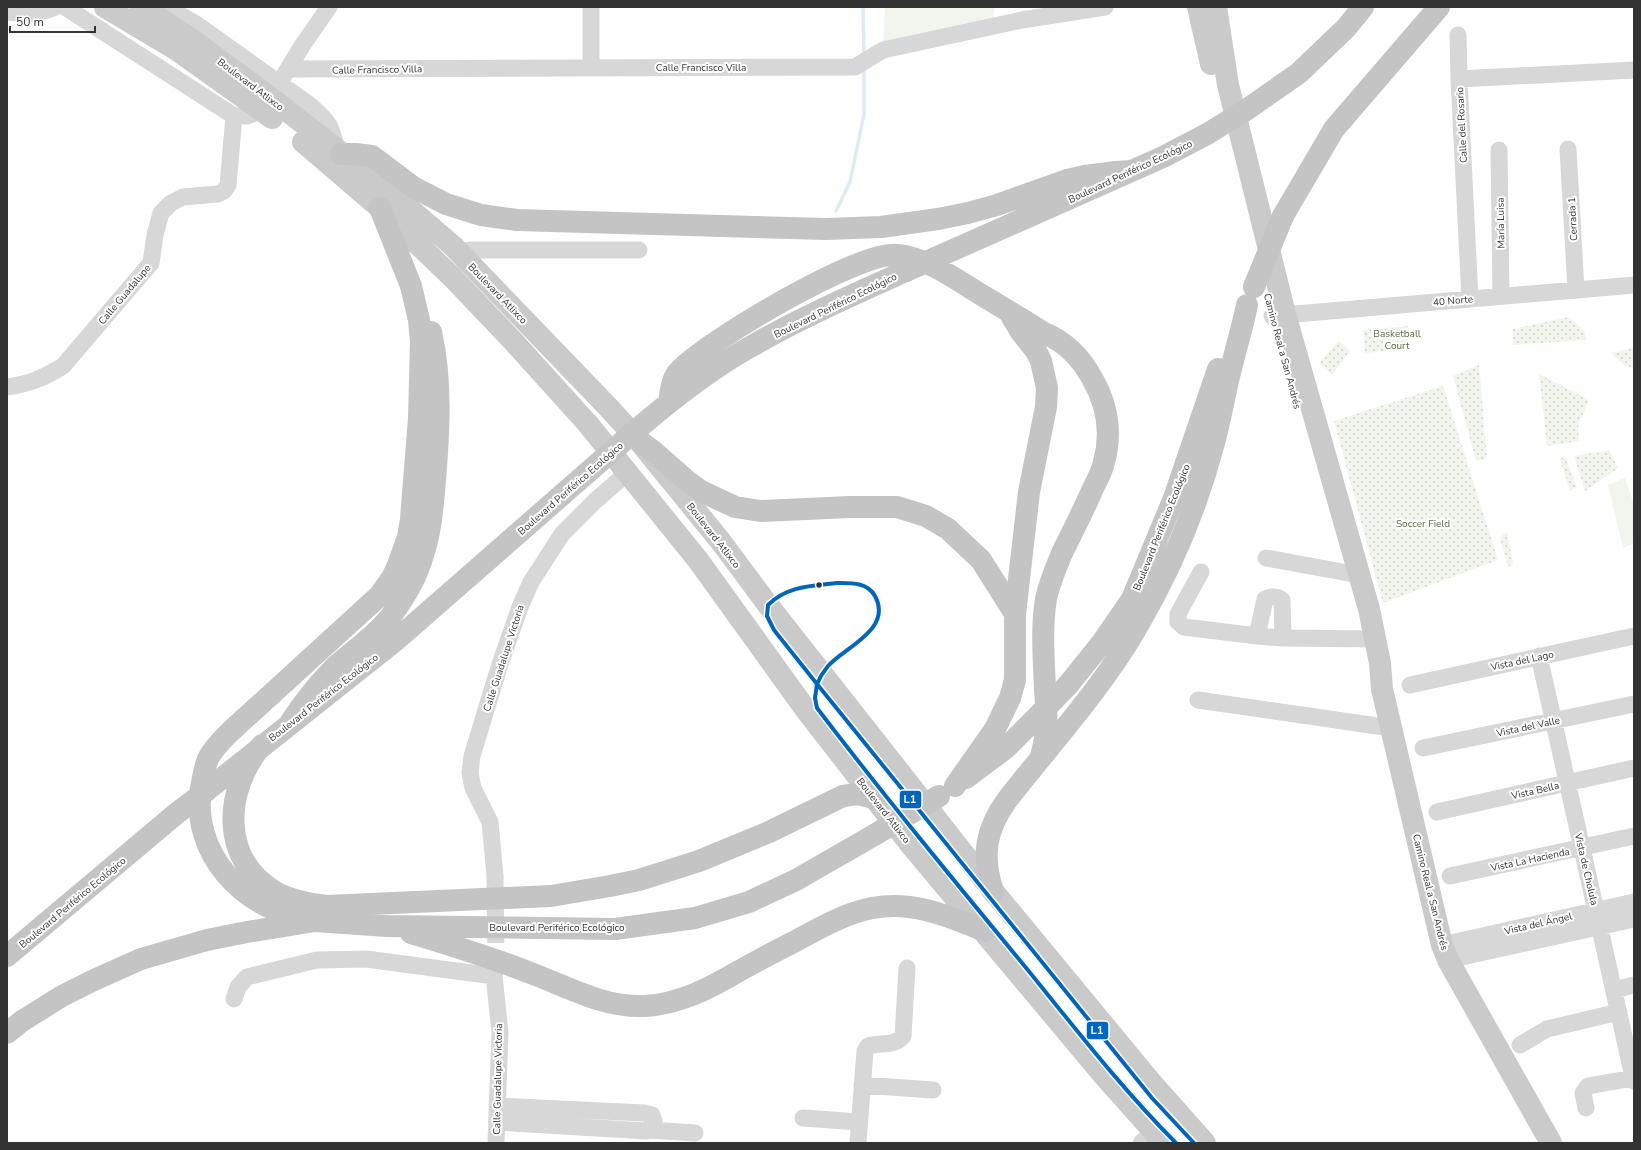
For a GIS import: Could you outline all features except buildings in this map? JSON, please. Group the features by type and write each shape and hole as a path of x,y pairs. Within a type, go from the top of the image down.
{"highway":[{"name":"Boulevard Periférico Ecológico","path":"7,956 177,813 395,641 669,402 717,368 749,347 823,308 1131,171 1206,134 1246,110 1299,73 1346,28 1363,7"},
{"name":"Boulevard Periférico Ecológico","path":"7,1033 22,1021 62,996 141,959 207,940 316,921 387,926 615,929 695,918 749,902 796,880 947,791 988,763 1006,748 1068,685 1101,644 1132,599 1174,498 1220,362 1250,296 1283,216 1334,129 1438,7"},
{"path":"339,152 372,156 413,187 429,196 463,210 498,218 517,220 826,229 881,227 938,219 997,205 1085,176 1131,171"},
{"path":"290,724 300,708 323,679 380,628 401,603 417,572 427,542 433,503 439,439 440,418 436,363 425,307 414,274 405,250 383,211"},
{"path":"316,921 297,918 273,910 253,898 230,879 215,858 203,832 200,820 199,801 203,774 208,759 217,746 231,731 378,596 392,578 406,544 414,499 419,418 421,342 411,286 383,211"},
{"path":"669,402 674,378 678,372 696,356 738,328 809,286 875,258 897,254 915,258 936,268 1008,312 1044,333 1054,337 1070,349 1080,359 1098,388 1107,413 1108,434 1104,464 1059,562 1047,593 1043,634 1047,724 1041,756"},
{"path":"993,891 987,867 986,854 992,825 1007,800 1100,683 1136,630 1164,576 1188,522 1207,469 1250,296"},
{"path":"947,791 995,729 1010,698 1015,680 1015,614 1029,492 1046,407 1047,388 1036,351 1008,312"},
{"path":"639,441 701,491 735,507 760,512 882,506 897,507 926,516 948,529 981,560 1015,614"},
{"path":"262,745 254,755 236,792 233,816 235,840 248,867 261,882 287,898 320,905 342,906 551,896 610,886 669,871 706,858 769,832 848,795 864,795 876,800"},
{"path":"426,902 574,921 615,929"},
{"path":"387,926 512,966 591,998 618,1005 632,1006 659,1005 691,996 725,980 838,918 861,910 884,906 920,909 948,917 985,931"}],"main road":[{"path":"105,7 177,50 275,90"},
{"name":"Boulevard Atlixco","path":"141,7 275,90 339,152 382,185 458,252 639,441 722,543 768,605 993,891 1173,1108 1205,1143"},
{"name":"Camino Real a San Andrés","path":"1198,7 1216,86 1278,315 1326,505 1369,639"},
{"name":"Camino Real a San Andrés","path":"1216,7 1228,85 1278,315 1369,609 1369,661 1382,690 1445,953 1551,1143"},
{"name":"Boulevard Atlixco","path":"275,90 308,146 383,211 452,277 513,341 588,424 698,560 806,710 876,800 985,931 1153,1139"},
{"path":"698,560 722,543"}],"street":[{"path":"7,12 28,14 46,11 56,7"},
{"path":"65,7 234,116"},
{"path":"167,7 196,24 275,90 302,46 329,7"},
{"path":"591,67 592,7"},
{"name":"Calle Francisco Villa","path":"234,116 247,116 275,90 591,67 862,63 883,50 1022,20 1105,7"},
{"path":"1458,34 1459,79"},
{"name":"Calle del Rosario","path":"1470,299 1459,79 1634,70"},
{"name":"Calle Guadalupe","path":"7,387 25,384 45,377 63,366 151,263 155,235 161,213 171,203 184,197 218,194 224,191 228,185 234,116"},
{"name":"Cerrada 1","path":"1568,148 1576,290"},
{"name":"María Luisa","path":"1499,150 1501,296"},
{"path":"458,252 471,250 639,250"},
{"name":"40 Norte","path":"1278,315 1634,285"},
{"name":"Calle Guadalupe Victoria","path":"495,876 490,822 473,788 470,773 472,756 500,664 520,606 531,582 562,534 595,501 627,473"},
{"path":"1266,558 1348,573"},
{"path":"1201,572 1178,614 1178,622 1184,626 1283,638 1369,639"},
{"path":"1257,636 1265,599 1279,597 1282,600 1283,638"},
{"name":"Vista del Lago","path":"1410,685 1634,636"},
{"name":"Vista de Cholula","path":"1539,656 1618,1012 1631,1052 1634,1080"},
{"path":"1198,700 1384,727 1392,730"},
{"name":"Vista del Valle","path":"1423,748 1634,704"},
{"name":"Vista Bella","path":"1437,812 1634,768"},
{"name":"Vista La Hacienda","path":"1450,876 1634,836"},
{"name":"Vista del Ángel","path":"1598,919 1634,902"},
{"name":"Vista del Ángel","path":"1445,953 1598,919 1634,919"},
{"name":"Calle Guadalupe Victoria","path":"234,998 238,987 247,977 317,960 366,959 495,972 500,1032 496,1143"},
{"path":"858,1143 865,1051 868,1046 892,1044 899,1040 902,1036 907,968"},
{"path":"1614,990 1634,985"},
{"path":"1520,1045 1547,1029 1618,1012"},
{"path":"1586,1108 1583,1093 1588,1086 1634,1080"},
{"path":"862,1085 933,1090"},
{"path":"497,1114 644,1113 652,1115 654,1121 653,1127 650,1130 695,1133"},
{"path":"803,1118 859,1122"}],"green space":[{"path":"885,7 995,7 992,27 883,50"},
{"path":"1569,317 1584,331 1586,340 1513,345 1513,329"},
{"name":"Basketball Court","path":"1408,326 1409,349 1365,353 1363,330"},
{"path":"1339,341 1350,351 1332,375 1319,363"},
{"path":"1634,348 1634,368 1625,366 1611,353"},
{"path":"1479,365 1487,459 1476,461 1453,376"},
{"path":"1539,374 1589,400 1578,426 1579,441 1547,446"},
{"name":"Soccer Field","path":"1443,386 1498,560 1383,603 1334,421"},
{"path":"1609,450 1618,468 1585,491 1574,456"},
{"path":"1565,456 1577,488 1570,490 1560,459"},
{"path":"1625,478 1634,505 1634,543 1623,548 1608,485"},
{"path":"1507,531 1513,564 1508,567 1500,538"}],"waterway":[{"path":"863,7 864,56"},
{"path":"836,211 850,182 864,114 864,68"}],"tunnel":[{"path":"495,876 496,967"}],"transit line":[{"name":"L1","path":"837,583 858,584 872,591 879,608 878,618 873,628 865,636 828,666 817,684 774,630 767,616 768,605 775,599 791,590 809,586 837,583"},
{"name":"L1","path":"817,684 1152,1098 1194,1143"},
{"name":"L1","path":"817,684 815,698 817,708 921,840 1099,1058 1176,1143"}]}
